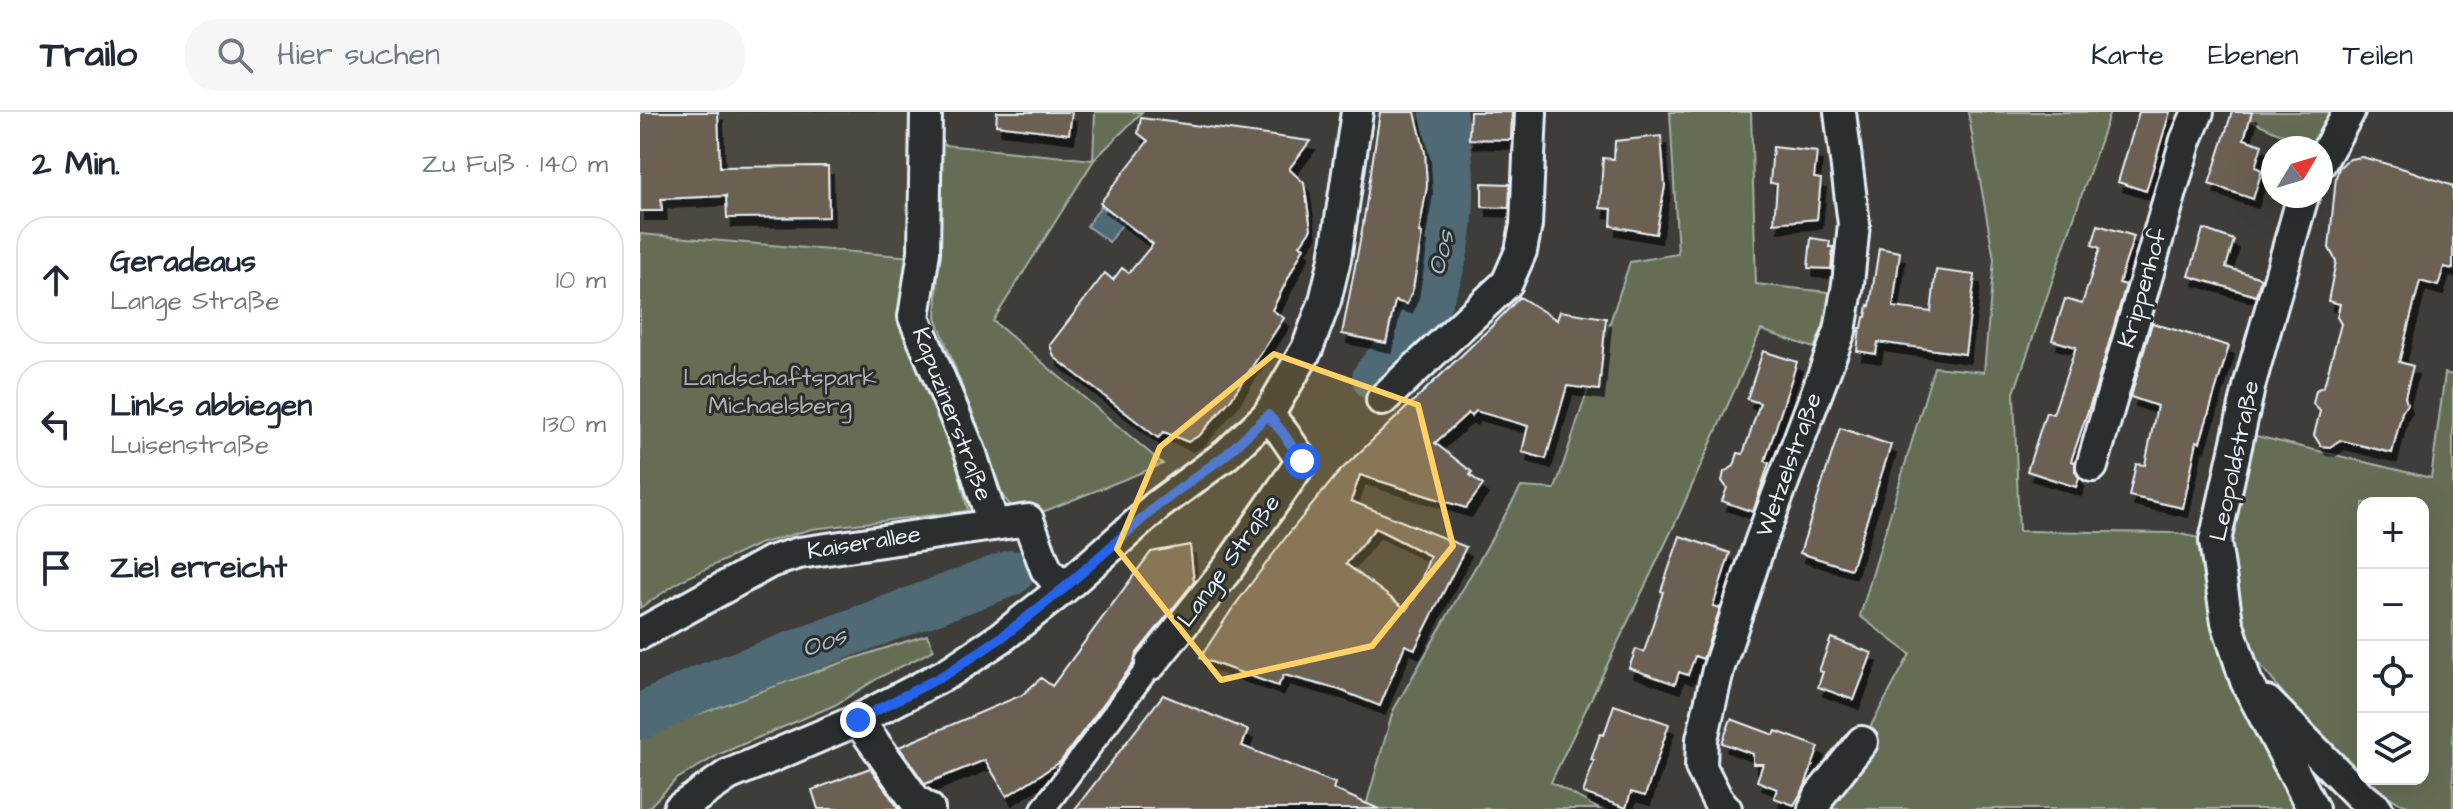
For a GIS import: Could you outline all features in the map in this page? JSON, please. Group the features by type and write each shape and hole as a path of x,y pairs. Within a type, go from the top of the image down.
{"street":[{"name":"Kapuzinerstraße","path":"926,112 924,252 914,317 971,454 993,524"},
{"path":"679,809 728,775 858,720 948,673 1002,637 1063,589 1158,505 1227,454 1268,415 1307,349 1325,301 1335,259 1357,112"},
{"path":"1382,400 1507,283 1521,251 1526,225 1531,112"},
{"name":"Wetzelstraße","path":"1726,809 1717,799 1701,767 1702,739 1718,670 1761,540 1840,331 1854,224 1840,112"},
{"name":"Krippenhof","path":"2092,466 2186,140 2198,112"},
{"path":"2333,141 2349,112"},
{"name":"Leopoldstraße","path":"2300,208 2250,383 2215,541 2227,622 2246,681 2313,809"},
{"name":"Lange Straße","path":"1043,809 1151,664 1228,568 1302,461 1268,415"},
{"name":"Kaiserallee","path":"640,634 770,562 799,553 1028,520 1046,569 1063,589"},
{"path":"2246,681 2359,795 2377,809"},
{"path":"858,720 915,800 929,809"},
{"path":"1814,809 1820,795 1862,742"}],"highlighted area":[{"path":"1274,354 1418,405 1453,546 1372,646 1221,680 1117,549 1160,447"}],"shaded area":[{"path":"640,112 935,112 913,255 640,233"}],"green space":[{"path":"1095,112 1142,112 1094,160 993,321 1163,464 1045,511 1012,507 1004,498 936,317 939,254 935,144 1093,160"},
{"path":"1670,112 1751,112 1756,284 1837,293 1814,348 1761,330 1679,515 1551,782 1599,809 1365,809 1393,711 1521,487 1555,489 1630,262 1678,254"},
{"path":"1968,112 2110,112 2014,393 2019,531 2175,533 2215,541 2227,617 2231,545 2252,435 2431,478 2445,373 2453,375 2453,809 2424,809 2406,805 2375,785 2429,785 2429,497 2357,497 2357,769 2297,711 2229,625 2313,809 1814,809 1862,742 1910,654 1860,616 1934,367 1984,372 1994,259"},
{"path":"2232,112 2339,112 2322,136 2286,136"},
{"name":"Landschaftspark Michaelsberg","path":"640,234 913,257 908,332 955,455 968,511 812,529 759,544 682,580 640,608"},
{"path":"927,635 934,650 880,677 835,705 720,754 677,779 647,809 640,809 640,739 655,730 756,693"}],"water":[{"path":"1101,206 1124,222 1109,242 1087,226"}],"building":[{"path":"640,112 718,112 720,167 828,166 829,217 727,218 726,196 661,199 662,211 640,211"},
{"path":"997,112 1072,112 1069,134 996,125"},
{"path":"1380,112 1415,112 1425,153 1427,186 1413,289 1407,304 1395,301 1386,343 1342,334"},
{"path":"1470,112 1512,112 1511,140 1469,139"},
{"path":"2139,112 2170,112 2146,191 2118,182"},
{"path":"2232,112 2252,112 2244,139 2261,145 2255,167 2261,170 2261,173 2253,199 2209,184"},
{"path":"1141,118 1310,141 1289,169 1304,183 1311,229 1300,245 1304,247 1272,310 1284,318 1231,399 1200,435 1188,442 1164,432 1158,438 1054,357 1050,345 1105,273 1113,280 1122,268 1129,273 1153,244 1100,203 1148,141 1138,133"},
{"path":"1661,136 1665,186 1656,234 1611,226 1612,209 1600,208 1603,158 1614,159 1615,141"},
{"path":"1773,147 1817,152 1814,178 1821,179 1817,219 1774,223 1777,184 1770,183"},
{"path":"2362,157 2453,186 2453,269 2444,267 2438,286 2420,281 2399,362 2413,366 2405,397 2407,404 2402,412 2392,453 2340,440 2330,447 2321,446 2314,435 2320,411 2313,404 2316,390 2324,386 2341,324 2337,317 2340,304 2328,301 2336,261 2329,248 2336,177 2339,168 2350,159"},
{"path":"1482,183 1510,184 1509,208 1482,207"},
{"path":"2098,225 2134,236 2119,283 2126,285 2071,461 2075,462 2079,478 2076,487 2027,471 2046,412 2053,414 2076,347 2052,340 2065,299 2082,304 2100,248 2092,245"},
{"path":"2203,229 2234,240 2226,267 2261,278 2256,296 2189,276"},
{"path":"1811,238 1830,241 1829,247 1833,247 1831,269 1808,268"},
{"path":"1879,248 1900,252 1893,307 1931,312 1936,270 1975,275 1965,354 1878,342 1876,354 1857,351 1860,328 1870,306"},
{"path":"1520,297 1557,320 1560,311 1606,318 1599,390 1567,386 1546,459 1522,452 1528,426 1476,411 1471,416 1468,413 1435,443 1472,472 1470,475 1483,485 1466,508 1360,475 1351,501 1466,547 1415,649 1405,645 1380,706 1340,690 1284,675 1278,686 1200,658 1232,609 1339,472","holes":["1375,528 1430,556 1407,610 1346,564"]},
{"path":"2152,323 2229,346 2200,442 2197,441 2183,508 2129,496 2136,464 2145,465 2157,406 2131,397"},
{"path":"1763,351 1797,362 1765,461 1769,463 1753,512 1722,501 1727,488 1722,481 1724,472 1734,466 1738,453 1743,454 1760,403 1747,399"},
{"path":"1840,428 1891,445 1851,569 1800,553"},
{"path":"1680,536 1730,553 1713,606 1720,608 1703,659 1695,656 1688,675 1679,672 1675,684 1629,668 1636,649 1644,652"},
{"path":"1190,545 1194,582 1137,653 1133,664 1060,762 1007,796 985,760 925,784 899,747 1022,695 1041,678 1052,686 1151,552"},
{"path":"1831,638 1872,653 1854,700 1818,687 1823,672 1819,671"},
{"path":"1163,695 1248,730 1242,746 1335,783 1333,789 1379,809 1075,809"},
{"path":"1614,705 1669,724 1645,796 1631,792 1626,808 1583,793 1600,734 1604,735"},
{"path":"1731,719 1819,747 1804,788 1794,805 1774,798 1777,789 1757,781 1763,764 1753,764 1753,754 1722,743"},
{"path":"870,768 899,809 818,809 812,790"}],"waterway":[{"name":"Oos","path":"1375,378 1423,313 1442,265 1451,189 1443,112"},
{"name":"Oos","path":"640,717 699,689 1011,573"}],"route":[{"path":"858,720 948,673 1002,637 1063,589 1158,505 1227,454 1268,415 1302,461"}]}
